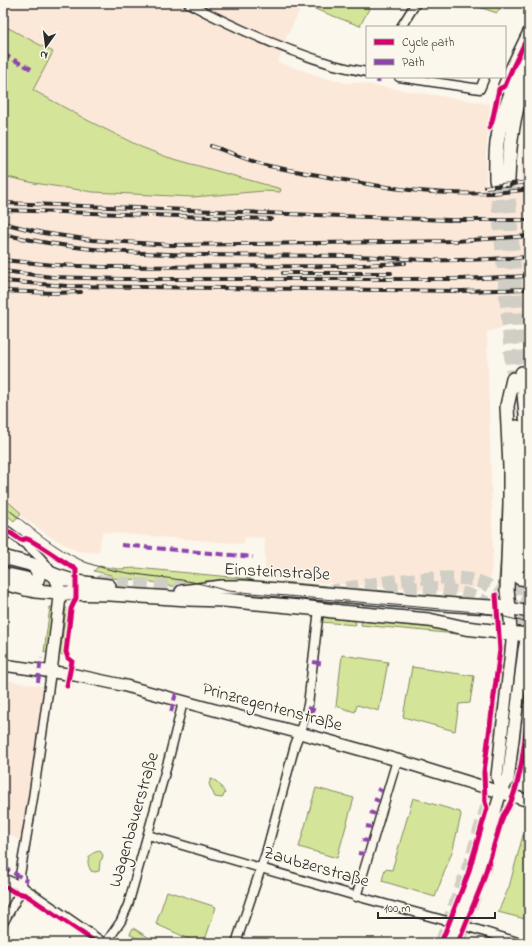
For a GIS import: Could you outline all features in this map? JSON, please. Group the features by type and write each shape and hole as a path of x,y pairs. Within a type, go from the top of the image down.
{"main road":[{"path":"529,34 505,86 498,110 496,123 502,180 517,107 529,75"},
{"path":"498,137 518,76 529,56"},
{"path":"514,125 524,110 529,98"},
{"path":"517,377 529,396"},
{"path":"517,377 529,447"},
{"path":"501,792 497,776 512,642 507,590 514,567 508,406 517,377"},
{"name":"Einsteinstraße","path":"3,557 28,576 60,593 224,600 429,620 465,628 528,634"},
{"path":"3,566 28,576"},
{"path":"514,567 520,578 529,579"},
{"path":"3,574 28,576"},
{"path":"51,672 60,593 54,575"},
{"name":"Einsteinstraße","path":"3,584 28,576 54,575 84,583 174,592 221,587 242,587 509,608 529,612"},
{"path":"450,943 474,880 501,792 508,780 524,650 528,634"},
{"name":"Prinzregentenstraße","path":"3,666 75,675 122,685 300,732 529,801"}],"street":[{"path":"188,3 256,36 335,65 366,72"},
{"path":"402,26 416,3"},
{"path":"406,78 480,89 485,78"},
{"path":"3,528 21,540 43,560 54,575"},
{"path":"236,943 266,853 295,745 308,705 319,609"},
{"path":"3,923 23,887 20,874 33,801 51,672"},
{"name":"Wagenbauerstraße","path":"105,943 121,921 128,905 183,702"},
{"path":"356,897 397,760"},
{"name":"Zaubzerstraße","path":"148,835 356,897 458,924 521,943"},
{"path":"3,878 23,887 105,943"}],"shaded area":[{"path":"3,3 312,3 311,5 301,8 287,36 278,62 322,77 351,84 352,82 490,104 486,155 486,186 520,182 521,157 524,139 529,125 529,320 487,332 493,552 490,584 480,582 473,589 472,594 265,578 265,538 245,537 244,544 102,532 99,553 77,551 49,536 19,515 3,501 3,176 34,183 93,192 193,197 279,189 167,157 141,147 32,90 53,52 3,25"},
{"path":"3,680 47,687 23,844 3,829"}],"green space":[{"path":"314,3 372,3 360,26 312,8"},
{"path":"467,3 503,3 497,13"},
{"path":"3,25 53,52 33,90 87,120 141,147 167,157 281,189 280,192 264,191 193,197 93,192 34,183 3,176"},
{"path":"503,488 504,506 501,591 498,591 501,553"},
{"path":"6,500 21,513 14,521 3,512 3,503"},
{"path":"99,566 119,569 137,568 251,579 250,581 207,581 190,586 171,586 143,580 111,578 111,575 94,571"},
{"path":"282,582 488,600 489,603 282,585"},
{"path":"50,607 54,607 48,652 44,652"},
{"path":"66,608 69,608 63,655 60,654"},
{"path":"326,616 355,621 356,625 321,622"},
{"path":"362,621 458,630 457,634 361,625"},
{"path":"342,655 388,662 379,711 357,705 355,712 336,706"},
{"path":"412,667 474,676 470,703 459,704 455,731 403,717"},
{"path":"211,779 221,786 225,793 222,798 215,797 209,784"},
{"path":"316,788 354,798 337,858 299,847"},
{"path":"413,798 460,812 461,815 453,849 435,897 382,881 385,869 392,870"},
{"path":"523,835 529,837 529,920 498,912 509,887"},
{"path":"100,851 103,855 100,861 99,871 91,871 88,864 90,855"},
{"path":"167,891 216,907 204,943 198,943 156,924"},
{"path":"133,928 158,943 145,943 130,934"}],"tunnel":[{"path":"496,180 512,372"},
{"path":"508,180 522,373"},
{"path":"517,614 520,567"},
{"path":"327,592 394,581 460,578 473,580 488,586 500,593 511,603 523,619 528,634 529,650 528,673 522,719 512,771"},
{"path":"27,580 69,586"},
{"path":"98,581 194,589"},
{"path":"525,623 529,585"},
{"path":"386,590 398,588 443,589 472,596 494,609 501,621 504,635 497,713 498,742"},
{"path":"302,604 318,603 342,598"},
{"path":"441,943 471,859 495,778"},
{"path":"458,943 486,865 509,783"}],"tram line":[{"path":"3,505 42,536 63,550 85,562 108,569 132,574 199,583 228,591 477,612 497,615 529,623"}],"railway":[{"path":"211,146 269,166 399,189 451,193 503,192 529,189"},
{"path":"485,187 529,182"},
{"path":"3,203 449,220 529,220"},
{"path":"3,210 271,219"},
{"path":"3,223 43,233 92,240 172,245 456,241 529,236"},
{"path":"3,234 46,243 88,249 174,254 357,256 419,260 479,260 529,257"},
{"path":"3,260 54,265 103,267 340,266 405,263"},
{"path":"3,271 52,277 122,279 461,279 529,276"},
{"path":"283,273 391,273"},
{"path":"3,281 67,286 461,291 529,289"},
{"path":"3,291 54,293 81,292"}],"marked path":[{"path":"3,54 33,70"},
{"path":"378,83 379,78"},
{"path":"121,545 253,557"},
{"path":"38,682 41,658"},
{"path":"313,662 324,664"},
{"path":"171,712 177,689"},
{"path":"307,708 318,711"},
{"path":"377,789 382,791"},
{"path":"374,799 379,801"},
{"path":"370,812 375,814"},
{"path":"366,826 371,827"},
{"path":"362,840 368,841"},
{"path":"358,853 365,854"},
{"path":"3,867 28,881"}],"cycle path":[{"path":"489,128 492,122 499,89 505,86 529,34"},
{"path":"3,528 21,540 30,540 76,569 76,598 71,609 66,652 68,658 72,661 67,686"},
{"path":"441,943 468,874 487,808 485,802 484,772 500,650 496,595"},
{"path":"458,943 482,884 503,816 515,792 522,762 529,705"},
{"path":"3,885 14,892 26,895 94,941 102,943"}]}
